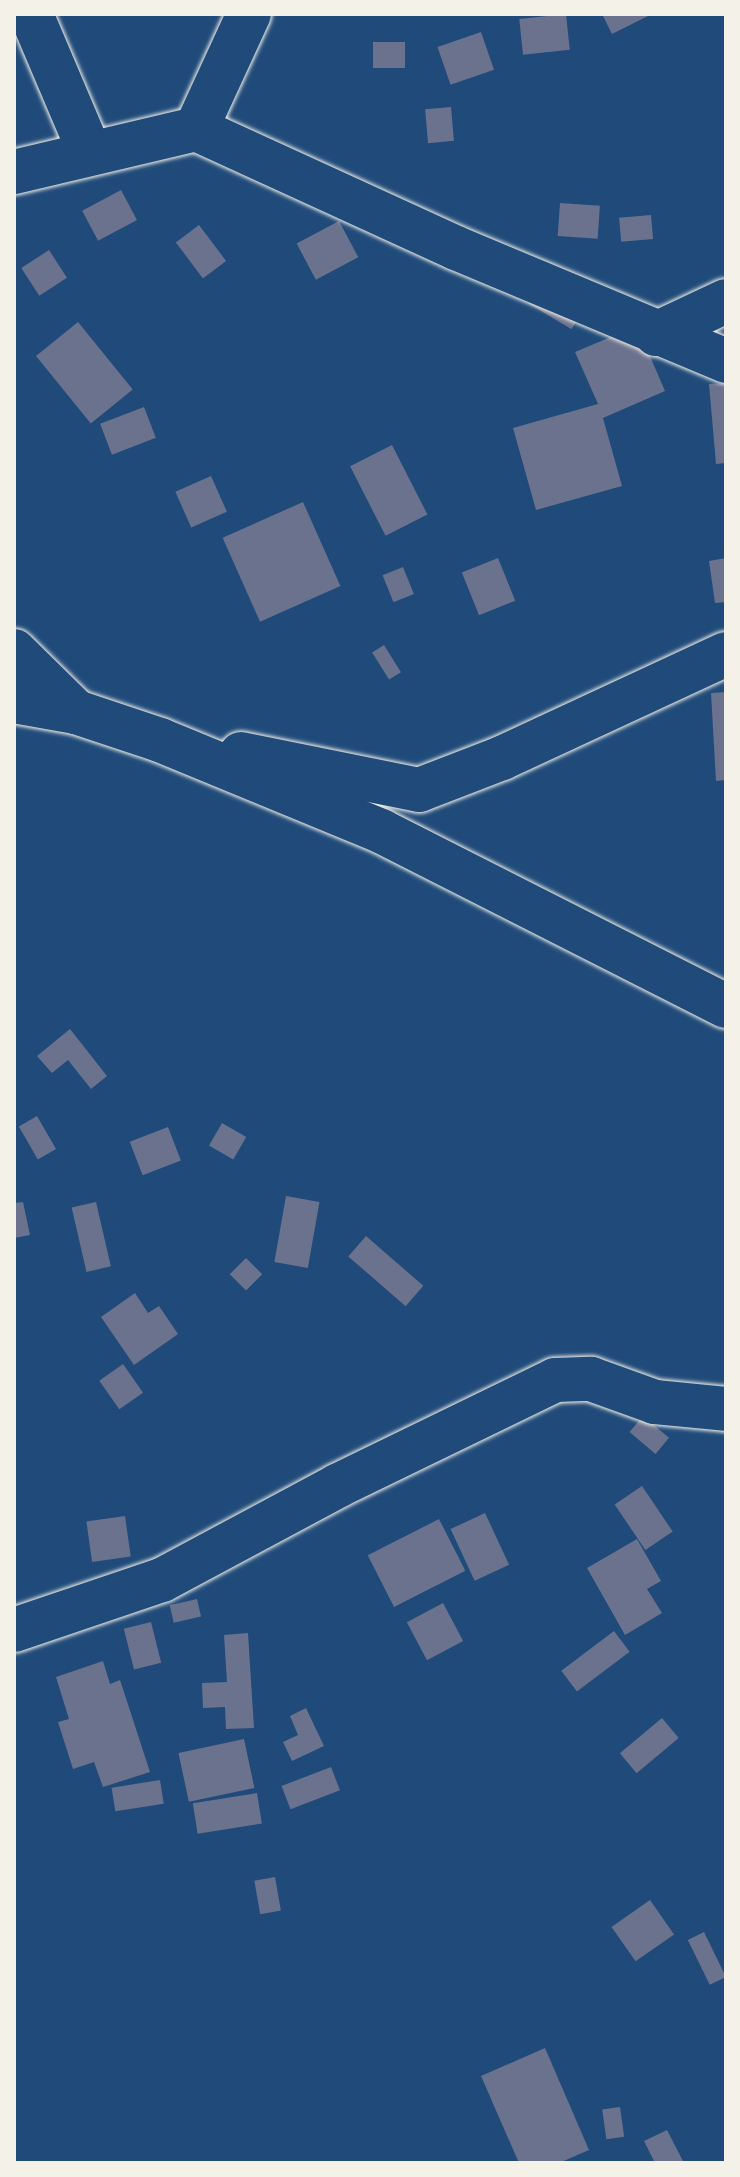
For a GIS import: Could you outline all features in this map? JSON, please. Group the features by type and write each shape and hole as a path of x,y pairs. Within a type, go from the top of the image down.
{"street":[{"path":"31,14 90,153"},
{"path":"196,129 249,14"},
{"path":"14,172 196,129 656,334 726,361"},
{"path":"656,334 726,301"},
{"path":"14,651 76,712"},
{"path":"160,740 419,790 502,758 726,654"},
{"path":"14,701 76,712 160,740 381,831 726,1006"},
{"path":"14,1630 162,1580 337,1486 555,1380 591,1379 655,1402 726,1409"}],"building":[{"path":"566,14 570,50 523,55 519,19"},
{"path":"602,14 652,14 612,34"},
{"path":"481,32 494,70 451,85 438,47"},
{"path":"373,42 405,42 405,68 373,68"},
{"path":"451,107 454,141 428,143 425,109"},
{"path":"121,190 137,220 98,241 82,211"},
{"path":"560,203 600,206 598,239 558,236"},
{"path":"651,215 653,239 621,242 619,218"},
{"path":"339,221 358,257 316,280 297,244"},
{"path":"199,225 226,261 203,278 176,242"},
{"path":"49,250 67,278 39,296 21,268"},
{"path":"541,283 584,309 571,329 529,304"},
{"path":"78,322 133,390 91,424 36,356"},
{"path":"637,326 665,391 603,418 622,486 536,510 513,428 598,404 575,352"},
{"path":"726,383 726,463 716,464 709,384"},
{"path":"144,407 156,438 112,455 100,424"},
{"path":"392,445 427,514 386,536 350,466"},
{"path":"211,476 227,512 191,527 175,492"},
{"path":"303,502 340,586 260,622 223,538"},
{"path":"498,558 515,601 479,615 462,573"},
{"path":"726,558 726,602 715,603 709,561"},
{"path":"403,567 414,594 393,602 383,575"},
{"path":"384,645 401,672 389,680 372,652"},
{"path":"726,692 726,780 716,781 711,693"},
{"path":"70,1029 107,1076 91,1089 68,1060 52,1073 37,1056"},
{"path":"37,1116 56,1149 38,1159 19,1126"},
{"path":"222,1123 246,1137 233,1160 209,1146"},
{"path":"168,1127 181,1161 143,1175 130,1142"},
{"path":"286,1196 319,1202 308,1268 274,1262"},
{"path":"23,1202 30,1235 14,1238 14,1203"},
{"path":"96,1202 111,1266 86,1272 72,1208"},
{"path":"366,1236 423,1286 406,1306 348,1256"},
{"path":"246,1258 262,1274 246,1291 230,1274"},
{"path":"135,1293 148,1313 159,1306 178,1334 134,1365 101,1317"},
{"path":"123,1364 143,1393 119,1409 99,1381"},
{"path":"643,1416 669,1438 656,1454 630,1432"},
{"path":"642,1486 673,1532 645,1550 615,1504"},
{"path":"485,1513 509,1565 475,1581 451,1529"},
{"path":"125,1516 131,1557 92,1562 86,1521"},
{"path":"439,1519 465,1571 394,1607 368,1555"},
{"path":"637,1539 661,1581 647,1589 662,1613 625,1635 587,1568"},
{"path":"197,1599 201,1617 174,1623 170,1605"},
{"path":"443,1603 463,1641 427,1660 407,1622"},
{"path":"151,1622 161,1663 134,1670 124,1629"},
{"path":"614,1631 630,1652 577,1691 561,1671"},
{"path":"248,1633 254,1728 226,1729 225,1707 203,1708 202,1683 227,1682 224,1635"},
{"path":"103,1661 110,1684 120,1680 150,1772 103,1787 94,1762 73,1769 58,1722 69,1719 56,1677"},
{"path":"306,1708 324,1746 292,1761 283,1742 298,1735 290,1716"},
{"path":"662,1718 679,1738 637,1773 620,1753"},
{"path":"244,1739 254,1788 189,1802 178,1753"},
{"path":"331,1767 340,1790 290,1809 282,1786"},
{"path":"160,1780 164,1804 115,1811 112,1788"},
{"path":"257,1793 262,1824 198,1834 193,1803"},
{"path":"275,1877 281,1910 260,1914 254,1881"},
{"path":"650,1900 674,1934 636,1961 611,1927"},
{"path":"704,1932 726,1977 710,1985 688,1940"},
{"path":"545,2048 589,2150 559,2163 519,2163 481,2076"},
{"path":"620,2107 624,2137 606,2139 602,2110"},
{"path":"667,2130 684,2163 655,2163 644,2141"}]}
